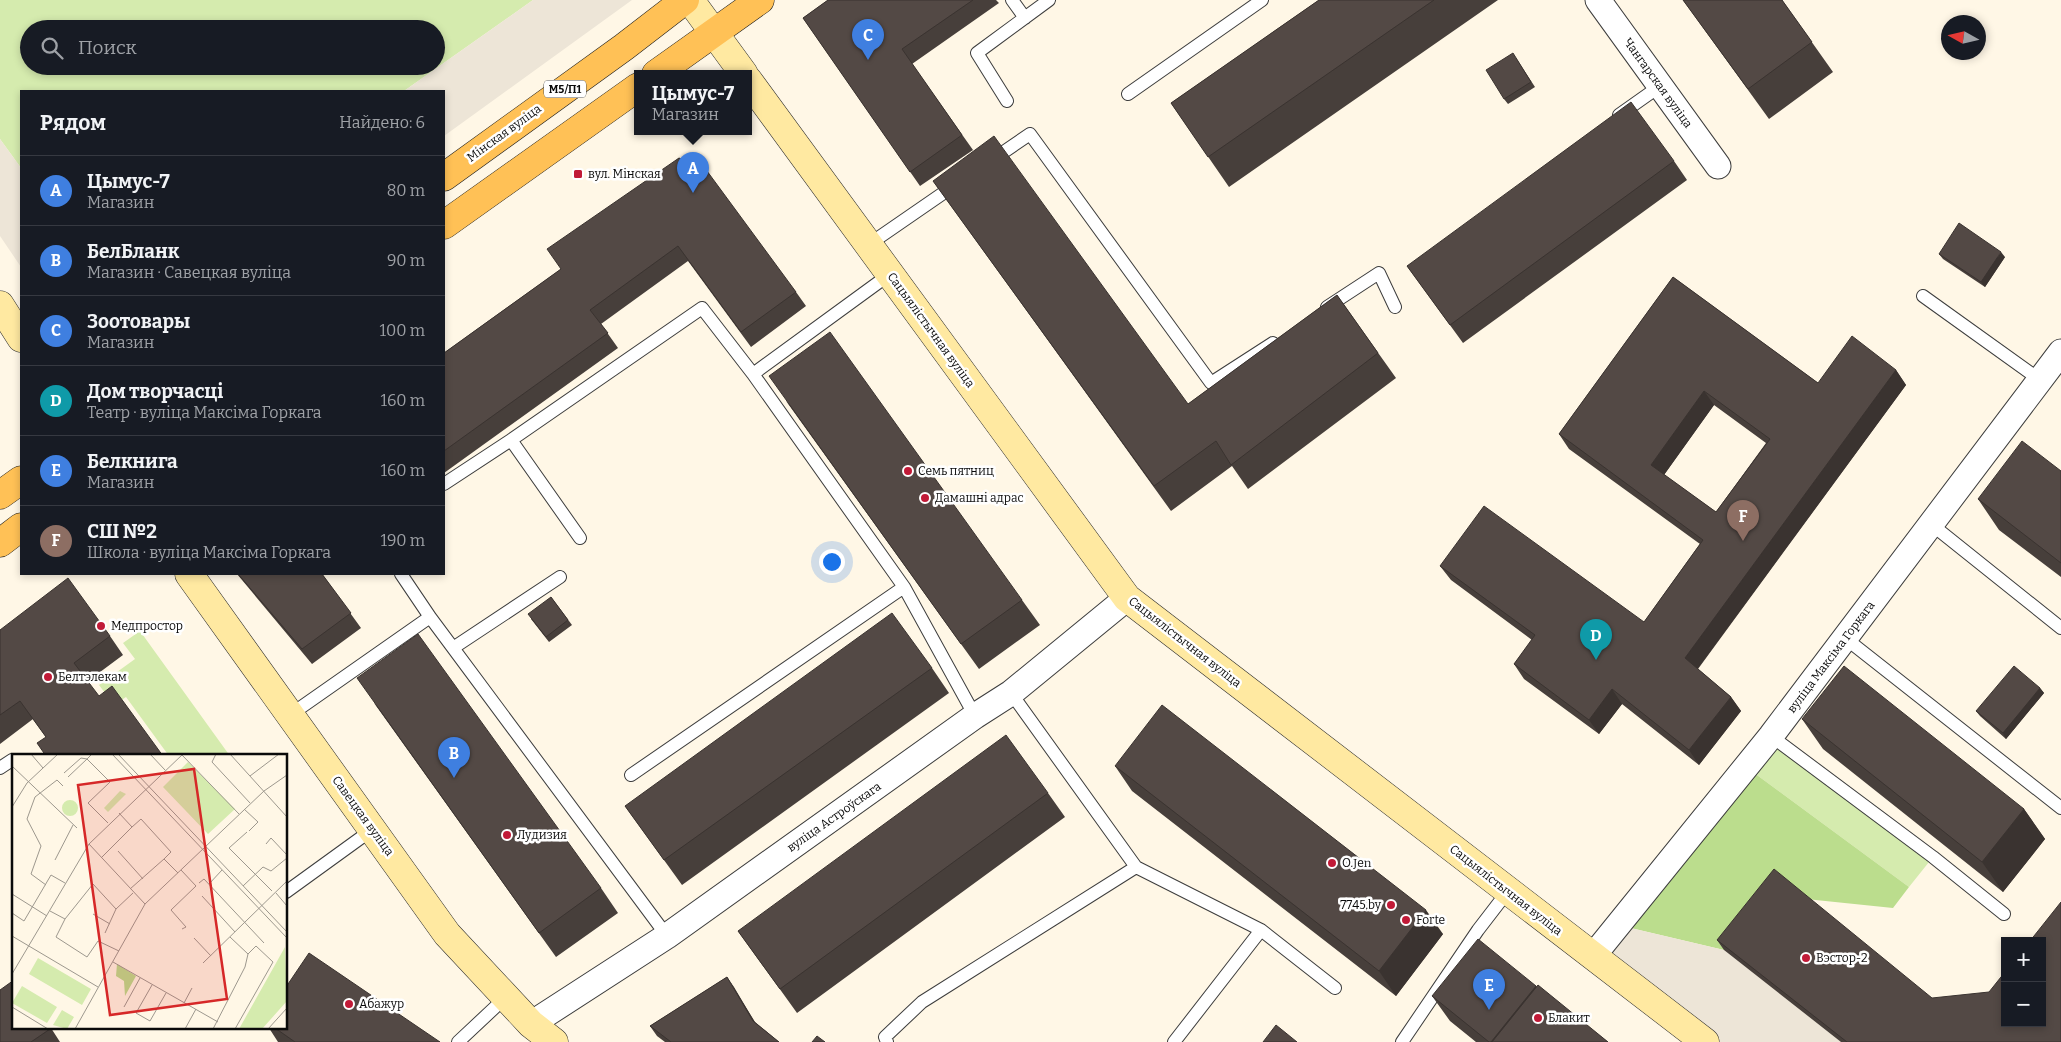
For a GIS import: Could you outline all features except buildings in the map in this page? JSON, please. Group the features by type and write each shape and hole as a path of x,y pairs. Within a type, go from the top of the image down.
{"main road":[{"name":"Мінская вуліца","path":"445,175 624,47 685,0"},
{"path":"662,70 760,0"},
{"path":"445,225 634,90"},
{"path":"0,496 20,481"},
{"path":"0,542 20,528"}],"street":[{"path":"690,0 741,70"},
{"name":"Чангарская вуліца","path":"1598,0 1718,166"},
{"name":"Сацыялістычная вуліца","path":"752,86 1127,598 1705,1042"},
{"path":"0,305 20,336"},
{"name":"вуліца Максіма Горкага","path":"1593,956 1771,736 2061,352"},
{"name":"Савецкая вуліца","path":"189,575 447,934 531,1024 554,1042"},
{"name":"вуліца Астроўскага","path":"531,1024 668,936 975,716 1011,693 1127,598"}],"lane":[{"path":"1012,0 1025,18"},
{"path":"1007,101 977,53 1049,0"},
{"path":"1128,94 1262,0"},
{"path":"1612,120 1660,86"},
{"path":"981,168 1030,134 1211,383 1283,336"},
{"path":"868,245 965,179"},
{"path":"1315,315 1379,273 1395,308"},
{"path":"753,374 890,274"},
{"path":"1923,296 2040,380"},
{"path":"445,483 702,308 753,374 904,587 975,716"},
{"path":"511,440 580,538"},
{"path":"1931,524 2061,628"},
{"path":"402,575 430,617 668,936"},
{"path":"453,648 560,576"},
{"path":"631,775 904,587"},
{"path":"290,715 430,617"},
{"path":"1845,638 2061,808"},
{"path":"1011,693 1136,866 1261,930 1335,988"},
{"path":"1771,736 2004,914"},
{"path":"0,768 12,760"},
{"path":"288,891 373,829"},
{"path":"887,1042 885,1037 922,1002 1136,866"},
{"path":"1402,1042 1478,930 1508,891"},
{"path":"1174,1042 1261,930"},
{"path":"458,1042 506,996"}],"green space":[{"path":"0,0 533,0 445,62 445,20 20,20 20,75 427,75 405,90 20,90 20,167 0,139"},
{"path":"140,631 229,754 168,754 126,697 114,705 99,685 135,659 123,643"},
{"path":"1771,736 1933,857 1909,887 1746,767"},
{"path":"1746,767 1909,887 1893,908 1806,899 1781,879 1724,950 1618,925"}],"shaded area":[{"path":"533,0 632,0 445,135 445,90 405,90 427,75 445,75 445,62"},
{"path":"0,139 20,167 20,266 0,236"},
{"path":"1618,925 1724,950 1841,1042 1705,1042 1593,956"}],"place":[{"name":"Зоотовары","path":"868,60"},
{"name":"вул. Мінская","path":"578,174"},
{"name":"Цымус-7","path":"693,193"},
{"name":"Семь пятниц","path":"908,471"},
{"name":"Дамашні адрас","path":"925,498"},
{"name":"СШ №2","path":"1743,541"},
{"name":"Медпростор","path":"101,626"},
{"name":"Дом творчасці","path":"1596,660"},
{"name":"Белтэлекам","path":"48,677"},
{"name":"БелБланк","path":"454,778"},
{"name":"Лудизия","path":"507,835"},
{"name":"O.Jen","path":"1332,863"},
{"name":"7745.by","path":"1391,905"},
{"name":"Forte","path":"1406,920"},
{"name":"Вэстор-2","path":"1806,958"},
{"name":"Абажур","path":"349,1004"},
{"name":"Белкнига","path":"1489,1010"},
{"name":"Блакит","path":"1538,1018"}]}
